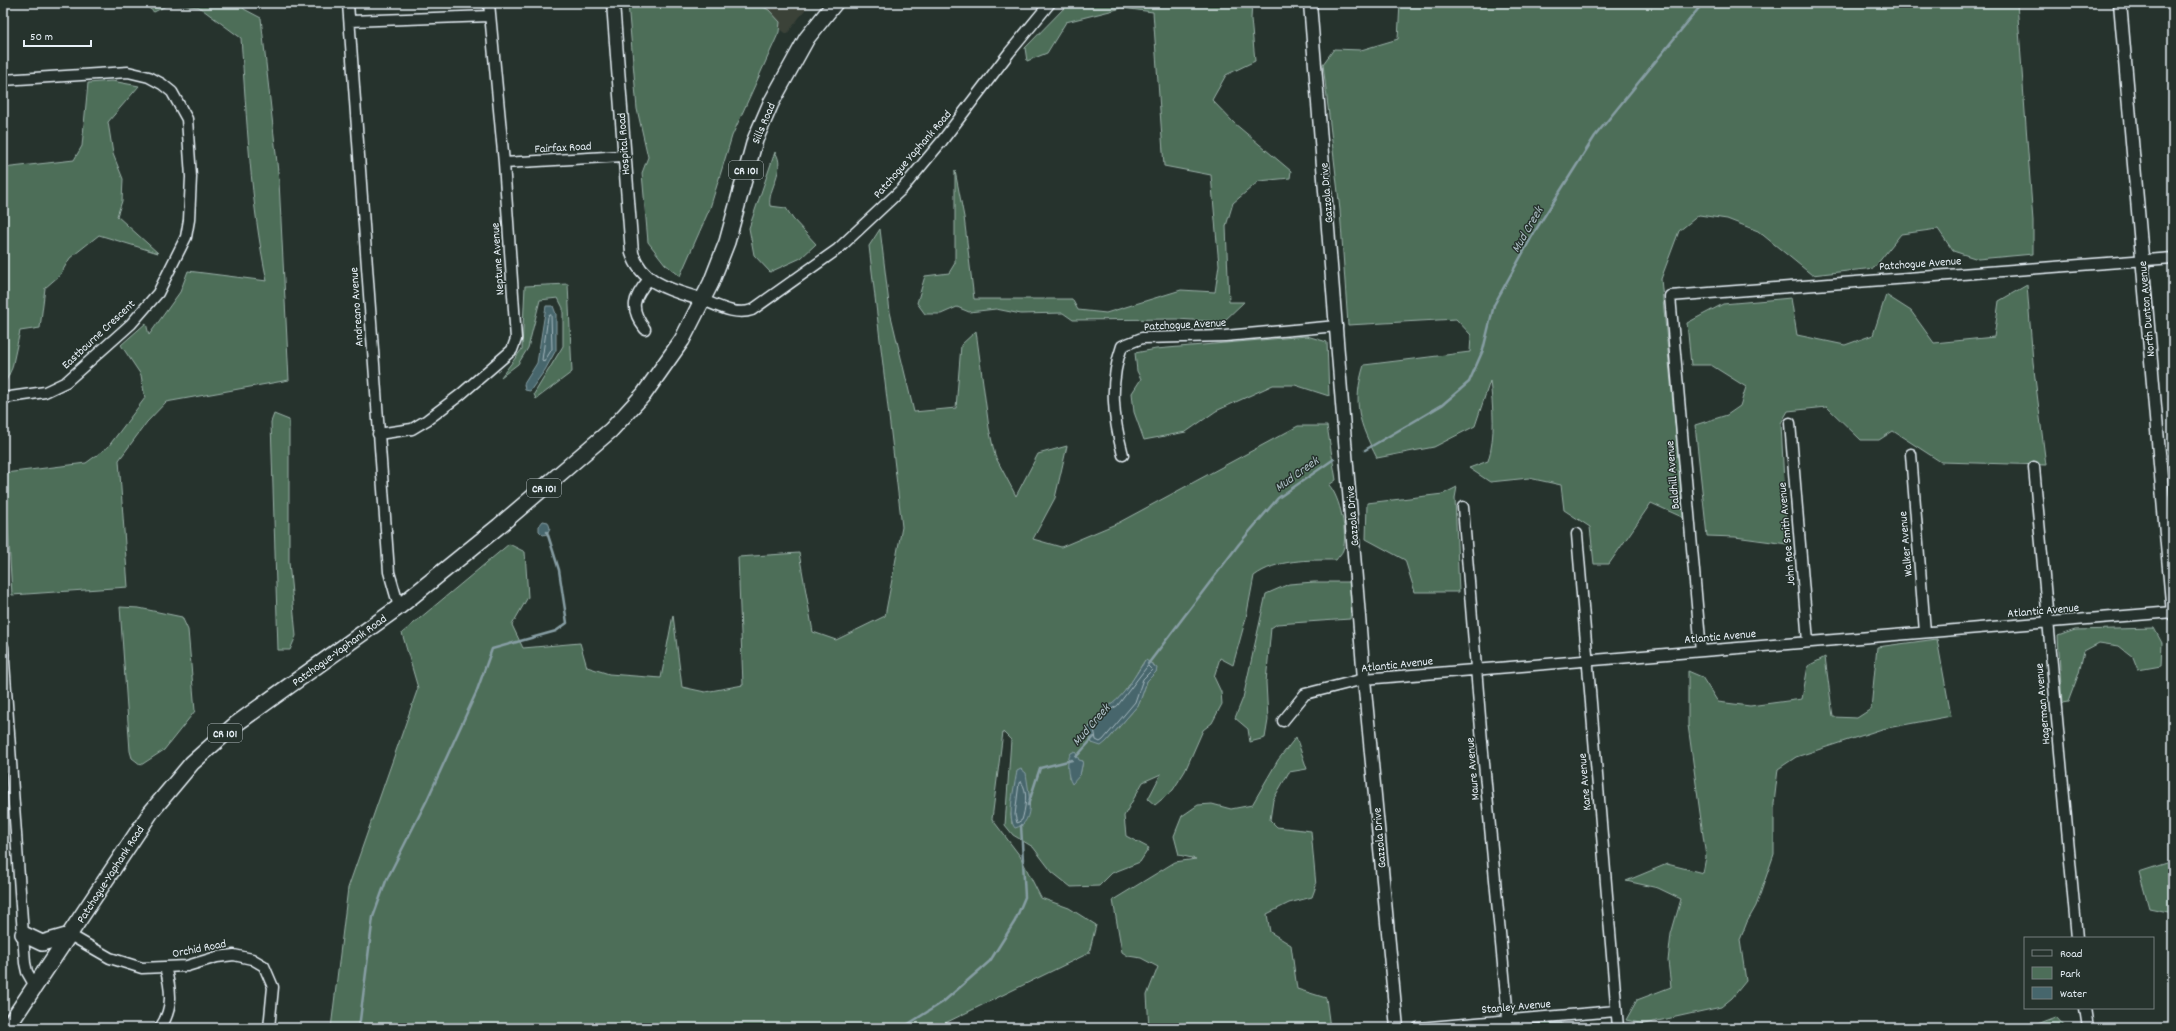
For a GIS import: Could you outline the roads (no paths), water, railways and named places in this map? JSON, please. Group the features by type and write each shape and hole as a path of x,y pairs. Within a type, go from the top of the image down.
{"main road":[{"name":"Sills Road","path":"703,300 727,242 750,158 762,122 795,57 816,26 835,3"},
{"name":"Patchogue-Yaphank Road","path":"7,1028 151,812 192,763 236,724 399,607 499,526 611,430 635,405 672,356 703,300"},
{"path":"23,934 42,942 70,935"}],"street":[{"name":"Andreano Avenue","path":"348,3 389,572 399,607"},
{"name":"Neptune Avenue","path":"378,434 412,429 427,420 460,395 512,350 516,340 504,163 490,3"},
{"name":"Hospital Road","path":"613,3 623,156 632,253 639,268 649,279 659,286 703,300"},
{"name":"Patchogue Yaphank Road","path":"703,300 733,311 743,312 752,310 838,248 902,188 942,141 1009,53 1050,3"},
{"name":"Gazzola Drive","path":"1310,3 1364,679 1397,1028"},
{"name":"North Dunton Avenue","path":"2120,3 2173,613"},
{"path":"350,21 490,16"},
{"name":"Eastbourne Crescent","path":"3,80 128,72 149,77 162,84 172,92 187,119 191,177 189,220 186,237 158,293 131,324 66,382 44,392 3,398"},
{"name":"Fairfax Road","path":"504,163 623,156"},
{"name":"Patchogue Avenue","path":"1670,296 2018,268 2173,258"},
{"path":"645,329 637,317 634,301 649,279"},
{"name":"Baldhill Avenue","path":"1670,296 1700,651"},
{"name":"Patchogue Avenue","path":"1123,455 1115,424 1114,402 1115,364 1122,346 1142,338 1225,336 1337,326"},
{"name":"John Roe Smith Avenue","path":"1790,423 1808,642"},
{"name":"Walker Avenue","path":"1910,454 1925,632"},
{"name":"Hagerman Avenue","path":"2034,467 2077,937"},
{"name":"Maure Avenue","path":"1463,507 1508,1024"},
{"name":"Kane Avenue","path":"1577,534 1618,1028"},
{"name":"Atlantic Avenue","path":"1284,721 1305,694 1364,679 2047,622 2173,613"},
{"path":"3,647 23,934 27,972 34,986"},
{"name":"Orchid Road","path":"70,935 121,963 142,968 187,966 217,957 234,955 252,959 264,966 270,976 273,998 269,1028"},
{"path":"160,1028 171,999 171,990 165,967"},
{"path":"2086,1009 2088,1028"},
{"name":"Stanley Avenue","path":"1418,1028 1508,1024 1616,1011"}],"water":[{"path":"546,306 553,306 556,314 556,350 545,370 530,391 525,390 524,384 537,363"},
{"path":"543,521 548,522 550,528 547,534 543,535 539,531 539,526"},
{"path":"1146,660 1157,668 1156,672 1147,681 1139,704 1106,742 1101,746 1092,743 1088,729 1101,715 1103,709 1122,694"},
{"path":"1075,751 1079,760 1083,761 1080,775 1072,784 1069,777 1068,764 1069,756"},
{"path":"1021,769 1026,773 1030,805 1026,820 1022,825 1015,828 1012,823 1011,809 1017,771"}],"waterway":[{"name":"Mud Creek","path":"1365,450 1442,405 1469,382 1483,350 1494,305 1535,231 1595,136 1703,3"},
{"name":"Mud Creek","path":"1148,664 1239,544 1278,498 1334,459"},
{"path":"359,1028 373,917 386,881 427,800 476,693 492,649 556,631 567,623 559,570 547,532"},
{"name":"Mud Creek","path":"1076,757 1094,737"},
{"name":"Mud Creek","path":"1028,805 1040,768 1072,760"},
{"name":"Mud Creek","path":"902,1028 943,1002 990,961 1015,921 1025,897 1021,825"}]}
